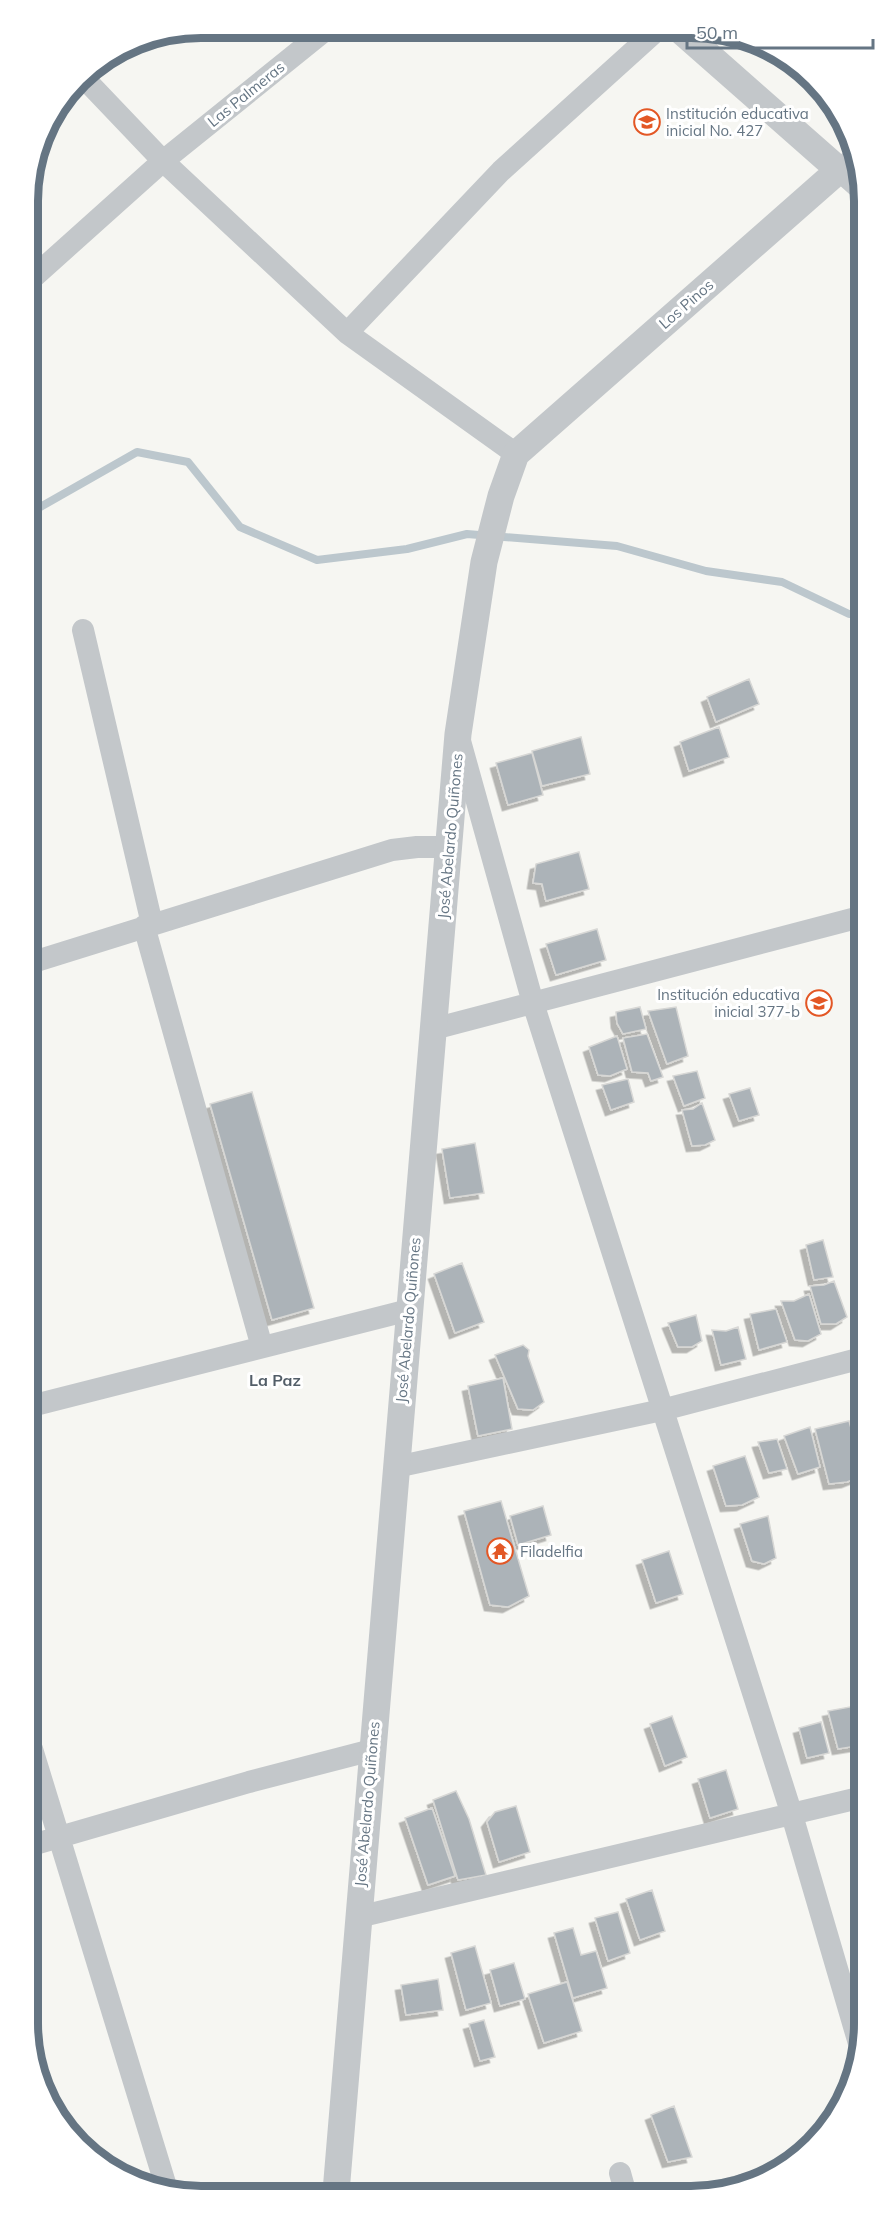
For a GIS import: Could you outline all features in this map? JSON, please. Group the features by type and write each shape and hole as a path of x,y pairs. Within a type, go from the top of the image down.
{"street":[{"name":"Las Palmeras","path":"38,273 163,161 316,38"},
{"path":"347,333 501,171 648,38"},
{"path":"690,38 850,169"},
{"path":"88,83 163,161 347,333 516,454"},
{"name":"Los Pinos","path":"516,454 850,171"},
{"name":"José Abelardo Quiñones","path":"336,2186 458,734 483,562 501,496 516,454"},
{"path":"84,630 148,925 262,1347"},
{"path":"458,734 533,1003 792,1815 853,2020"},
{"path":"38,960 392,850 449,847"},
{"path":"433,1029 854,919"},
{"path":"38,1404 409,1311"},
{"path":"396,1467 662,1410 853,1360"},
{"path":"38,1843 249,1782 372,1750"},
{"path":"38,1769 164,2181"},
{"path":"358,1917 853,1800"}],"building":[{"path":"749,679 759,704 716,722 707,697"},
{"path":"719,727 729,757 689,771 680,742"},
{"path":"581,737 590,774 542,786 532,751"},
{"path":"532,753 543,795 508,805 496,763"},
{"path":"579,852 589,889 546,901 542,884 533,883 536,864"},
{"path":"597,929 606,960 556,975 546,944"},
{"path":"640,1007 646,1029 623,1034 617,1023 616,1012"},
{"path":"676,1007 688,1056 667,1064 648,1011"},
{"path":"647,1034 663,1077 651,1081 648,1073 632,1072 623,1038"},
{"path":"617,1036 627,1069 610,1076 598,1075 589,1047"},
{"path":"697,1071 705,1098 684,1106 673,1076"},
{"path":"628,1079 634,1102 611,1110 602,1085"},
{"path":"750,1088 759,1115 739,1121 729,1094"},
{"path":"252,1092 314,1308 272,1320 210,1104"},
{"path":"702,1103 715,1140 705,1145 692,1146 682,1110 693,1109"},
{"path":"475,1143 484,1193 450,1198 442,1149"},
{"path":"823,1240 833,1277 814,1280 806,1245"},
{"path":"462,1263 484,1322 455,1333 434,1274"},
{"path":"834,1281 847,1317 836,1324 821,1324 810,1286 824,1285"},
{"path":"809,1294 821,1334 808,1341 795,1340 781,1301 794,1301"},
{"path":"776,1309 787,1342 759,1350 750,1314"},
{"path":"696,1315 702,1341 692,1347 678,1347 668,1323"},
{"path":"738,1327 746,1359 721,1365 712,1330 726,1331"},
{"path":"523,1345 529,1350 528,1356 544,1402 533,1410 518,1409 495,1355"},
{"path":"503,1378 512,1429 478,1436 468,1386"},
{"path":"849,1421 853,1437 853,1479 829,1484 815,1429"},
{"path":"810,1427 820,1467 798,1474 784,1436"},
{"path":"777,1439 787,1469 769,1473 758,1442"},
{"path":"745,1456 759,1497 742,1505 726,1506 713,1466"},
{"path":"501,1501 529,1596 508,1607 490,1605 464,1511"},
{"path":"543,1506 551,1535 518,1545 510,1516"},
{"path":"768,1516 776,1558 764,1564 752,1561 740,1524"},
{"path":"669,1551 683,1594 656,1603 642,1560"},
{"path":"853,1706 853,1747 838,1749 828,1711"},
{"path":"672,1716 687,1757 665,1766 650,1724"},
{"path":"821,1722 829,1753 807,1758 799,1728"},
{"path":"726,1770 738,1809 710,1818 698,1779"},
{"path":"456,1791 469,1819 486,1875 458,1880 433,1800"},
{"path":"516,1806 530,1852 499,1862 487,1822 495,1812"},
{"path":"432,1808 455,1876 428,1885 405,1818"},
{"path":"652,1890 665,1931 640,1940 626,1899"},
{"path":"618,1912 630,1953 608,1961 595,1918"},
{"path":"573,1928 581,1955 596,1951 607,1988 573,1998 554,1933"},
{"path":"475,1946 491,2003 466,2010 451,1953"},
{"path":"514,1963 525,1999 500,2006 490,1970"},
{"path":"438,1979 443,2010 406,2015 401,1985"},
{"path":"567,1982 582,2031 544,2043 528,1994"},
{"path":"484,2020 495,2057 480,2061 469,2024"},
{"path":"674,2106 692,2157 668,2162 651,2115"},
{"path":"744,2174 744,2176 733,2180 709,2183"}],"waterway":[{"path":"38,508 137,452 188,462 240,527 317,560 407,549 467,534 617,546 706,571 782,582 849,614 854,614"}],"place":[{"name":"Institución educativa inicial No. 427","path":"647,122"},
{"name":"Institución educativa inicial 377-b","path":"819,1003"},
{"name":"Filadelfia","path":"500,1551"}],"district":[{"name":"La Paz","path":"275,1380"}]}
